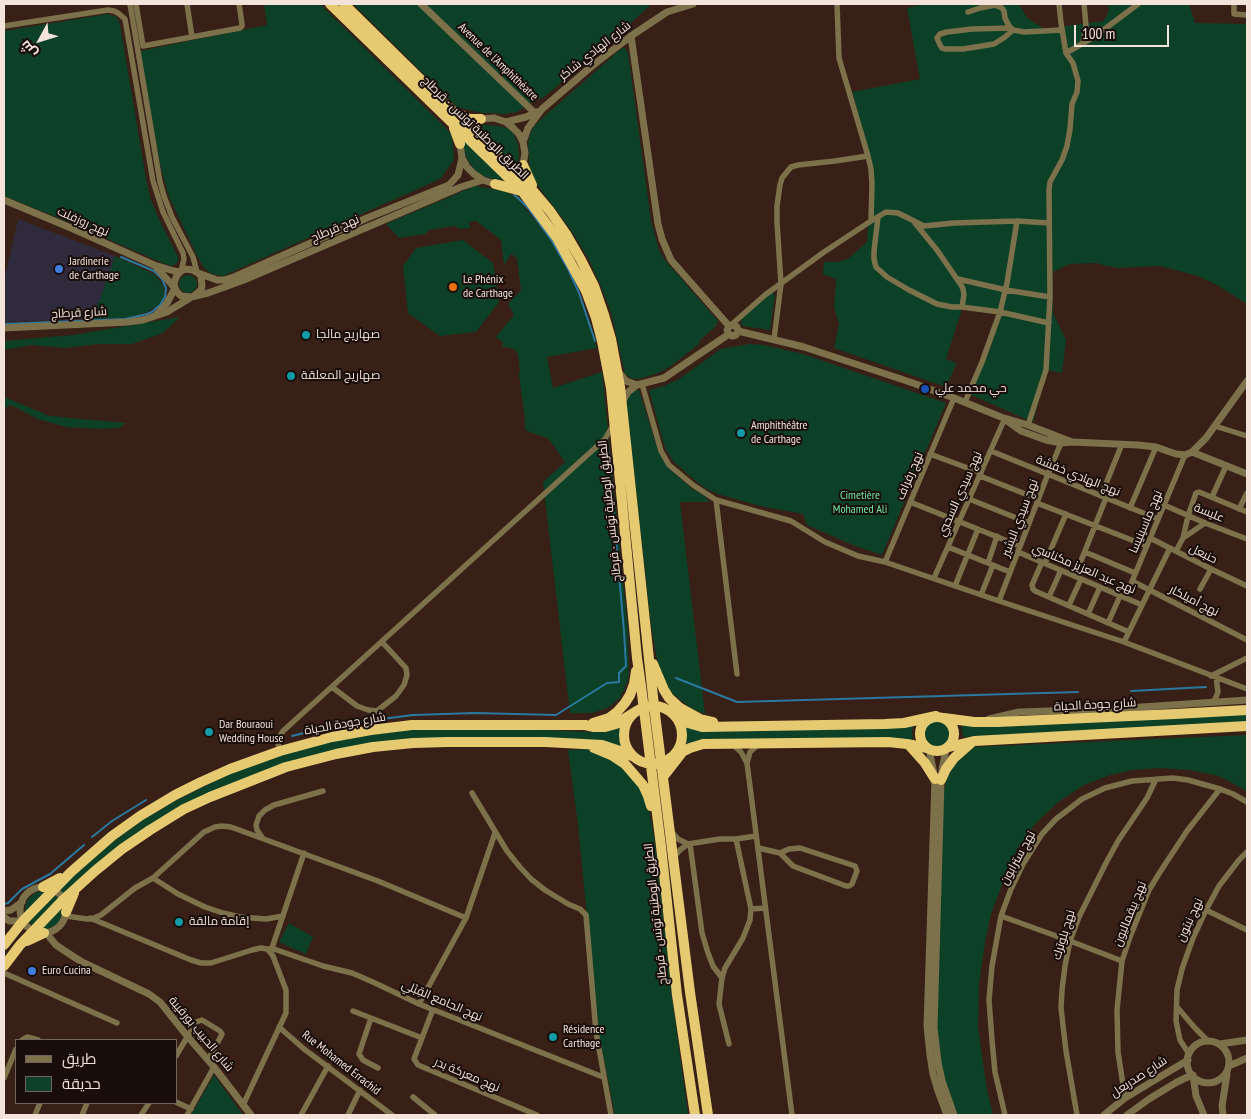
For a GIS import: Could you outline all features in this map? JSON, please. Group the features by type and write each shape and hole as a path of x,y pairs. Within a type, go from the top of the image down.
{"highway":[{"name":"الطريق الوطنية تونس - قرطاج","path":"330,4 451,115"},
{"name":"الطريق الوطنية تونس - قرطاج","path":"344,4 464,129 516,179 537,195 566,234 594,286 611,339 622,402 648,652 644,709"},
{"path":"460,144 451,115 481,119"},
{"path":"523,165 537,195"},
{"name":"الطريق الوطنية تونس - قرطاج","path":"516,179 522,191 557,238 586,291 602,341 611,388 637,658 644,709 663,777 690,992 708,1115"},
{"path":"495,184 522,191"},
{"path":"648,652 664,690 669,698 680,708 700,719 738,727"},
{"path":"585,725 608,718 625,703 634,684 637,658"},
{"name":"شارع جودة الحياة","path":"47,892 112,836 175,795 223,772 280,751 332,737 371,730 412,726 611,726 644,709 663,708 688,723 702,727 885,724 940,717 974,722 997,722 1247,710"},
{"path":"634,757 626,745 624,731 630,717 644,709"},
{"path":"660,761 676,752 682,735 676,719 670,712"},
{"path":"928,748 921,740 920,729 926,721 940,717 952,724 955,734 952,744 947,748"},
{"path":"4,966 42,920 63,900 122,849 150,830 184,809 237,786 286,767 336,754 413,743 480,741 602,744 620,750 642,762 660,761 703,744 888,742 940,751 974,741 1247,726"},
{"path":"907,744 938,779 954,758 974,741"},
{"path":"584,744 613,756 625,764 639,780 648,796 661,846"},
{"path":"663,777 684,751"},
{"name":"الطريق الوطنية تونس - قرطاج","path":"660,761 661,846 677,995 695,1115"},
{"path":"66,914 73,895 80,885"},
{"path":"7,941 47,892 63,900"},
{"path":"6,919 7,941"},
{"path":"23,921 32,924 42,920"},
{"path":"20,945 33,937 45,933"}],"street":[{"path":"130,4 160,182 172,217 194,257 197,272 202,281 201,290 192,297 181,296 174,288"},
{"path":"136,4 137,47 153,181 163,212 183,253 184,259 167,303 154,317"},
{"path":"187,4 192,37"},
{"path":"137,47 240,28 242,24 239,4"},
{"name":"Avenue de l'Amphithéatre","path":"421,4 538,113"},
{"path":"667,12 676,4"},
{"name":"شارع الهادي شاكر","path":"538,113 592,66 632,36 667,12 693,4"},
{"path":"837,4 839,58 868,156 872,184 871,221"},
{"path":"1028,425 1046,370 1050,297 1048,197 1050,182 1065,155 1072,104 1077,92 1077,76 1073,63 1066,53 1059,4"},
{"path":"1083,43 1086,26 1084,4"},
{"path":"1066,53 1094,37 1138,4"},
{"path":"1234,4 1234,14 1247,15"},
{"path":"968,12 995,5 1000,6 1012,29"},
{"path":"4,26 88,13 114,11 125,20 137,47"},
{"path":"1012,29 1005,37 994,44 963,49 942,48 937,38 940,34 972,29 1012,29 1024,32 1062,30"},
{"path":"632,36 658,224 662,239 671,260 730,326"},
{"path":"506,122 538,113"},
{"path":"523,142 528,128 538,113"},
{"path":"494,118 506,122 519,134 523,142 525,154 523,165 516,179 505,184 495,184 483,180 467,167 462,158 460,144 464,129 481,119 494,118"},
{"path":"774,339 781,284 777,212 782,178 791,167 798,165 836,162 868,156"},
{"name":"نهج قرطاج","path":"197,272 217,280 234,277 367,218 448,185 456,179 460,172 462,158"},
{"name":"نهج قرطاج","path":"192,297 229,287 460,187 483,180"},
{"name":"نهج روزفلت","path":"4,200 154,265 180,271"},
{"path":"729,334 727,330 730,326 765,295 824,252 886,212 898,213 924,226 1017,220 1049,223"},
{"path":"878,217 874,251 876,267 887,277 945,306 1000,312 1049,322"},
{"path":"965,402 1000,312 1006,290 1017,220"},
{"path":"914,221 958,279 963,289 962,307"},
{"name":"نهج روزفلت","path":"154,265 174,288"},
{"path":"180,271 189,269 197,272"},
{"path":"958,279 1006,290 1050,297"},
{"name":"شارع قرطاج","path":"4,328 143,320 167,312 192,297"},
{"path":"730,326 735,325 738,331"},
{"path":"738,331 804,347 910,382 1072,442"},
{"path":"729,334 734,336 738,331"},
{"path":"622,402 628,392 640,385 664,378 729,334"},
{"path":"618,372 626,381 640,385"},
{"path":"1188,453 1206,438 1244,391 1247,381"},
{"path":"640,385 660,450 670,465 693,485 716,500 791,521 825,542 858,556 885,562 999,602 1124,642 1247,690"},
{"name":"نهج رفراف","path":"885,562 954,398"},
{"path":"1003,418 1021,431 1046,440 1061,443 1122,444 1156,447 1176,454 1188,453 1247,474"},
{"name":"نهج سيدي السحبي","path":"934,578 991,451 1003,418"},
{"path":"280,751 277,740 280,734 605,439 614,423"},
{"path":"1215,426 1247,436"},
{"name":"نهج سيدي البشير","path":"999,602 1061,443"},
{"path":"1069,605 1122,444"},
{"path":"1130,508 1156,447"},
{"name":"نهج الهادي خفشة","path":"991,451 1158,519"},
{"name":"نهج ماسينيسا","path":"1108,622 1136,573 1188,453"},
{"path":"930,454 980,474 1066,514 1147,546"},
{"path":"1212,497 1226,466"},
{"path":"1183,538 1196,493 1200,492 1247,512"},
{"path":"1239,508 1247,493"},
{"path":"969,499 1029,523"},
{"path":"716,500 737,674"},
{"name":"نهج عبد العزيز مكناسي","path":"910,502 997,536 1044,563 1142,605"},
{"name":"عليسة","path":"1164,505 1247,539"},
{"path":"1066,514 1032,585 1033,589 1129,632"},
{"path":"1124,642 1142,605 1173,550 1183,538 1205,523"},
{"path":"955,586 978,529"},
{"path":"981,595 997,536"},
{"name":"حنبعل","path":"1150,538 1247,586"},
{"path":"948,547 1010,572"},
{"path":"1085,552 1136,573"},
{"path":"1200,589 1211,569"},
{"path":"1049,597 1060,570"},
{"name":"نهج أميلكار","path":"1132,581 1247,640"},
{"path":"1088,614 1100,587"},
{"path":"332,687 357,706 368,710 377,711 396,696 404,685 407,675 406,668 382,642"},
{"path":"1213,677 1247,658"},
{"path":"1213,677 1218,692 1213,703"},
{"path":"974,722 1019,712 1112,709 1247,700"},
{"path":"731,744 738,748 747,763 792,1115"},
{"path":"747,763 750,752 760,744"},
{"path":"928,748 938,779 934,1028 942,1081 954,1115"},
{"path":"947,748 938,779 927,1026 933,1074 947,1115"},
{"name":"نهج سترابون","path":"1005,1115 995,1072 992,1040 989,1000 992,966 1001,916 1011,889 1023,864 1042,834 1056,819 1082,800 1104,788 1132,781 1174,778 1188,780 1220,789 1247,802"},
{"name":"نهج بلوترك","path":"1078,1115 1065,1043 1061,1008 1064,974 1070,941 1079,917 1106,863 1147,798 1156,779"},
{"name":"نهج بيقماليون","path":"1125,1098 1120,1070 1117,1033 1117,1010 1122,961 1149,890 1187,831 1220,789"},
{"path":"264,839 257,830 256,825 263,812 274,805 323,791"},
{"path":"472,793 507,851 531,880 557,898 580,909 586,915 596,1032 611,1115"},
{"path":"66,914 87,919 101,915 136,888 153,878 204,832 215,827 231,827 378,881 466,918"},
{"path":"669,829 678,839 689,844"},
{"path":"419,1004 466,918 495,833"},
{"path":"673,858 689,844 756,836"},
{"path":"729,1044 719,1004 722,978 725,968 744,938 750,920 751,909 736,839"},
{"path":"689,844 702,933 713,966 722,978"},
{"path":"758,848 780,853 793,866 846,886 852,884 857,871 855,866 800,848 789,849 780,853"},
{"name":"نهج نبتون","path":"1188,1057 1180,1040 1176,1021 1177,990 1182,969 1193,938 1219,886 1247,852"},
{"path":"243,1105 286,1013 286,990 271,950 304,853"},
{"path":"153,878 178,894 223,914 266,919 283,916"},
{"path":"47,892 36,888 30,891 22,902 20,912 23,921 33,931 45,933 57,929 64,921 66,914 66,906 63,900"},
{"path":"4,911 10,910 22,902"},
{"path":"751,909 765,908"},
{"path":"1206,910 1247,930"},
{"path":"1001,916 1122,961"},
{"name":"نهج الجامع القِبْلي","path":"90,918 201,963 211,963 261,948 352,974 419,1004 603,1077"},
{"path":"6,919 23,921"},
{"name":"شارع الحبيب بورقيبة","path":"45,933 60,949 76,959 149,994 160,1002 251,1115"},
{"path":"4,973 117,1024"},
{"path":"1176,1007 1208,1041"},
{"name":"نهج معركة بدر","path":"433,1009 414,1059 418,1066 537,1115"},
{"path":"352,1011 422,1038"},
{"path":"371,1018 360,1054 363,1060 378,1068"},
{"path":"178,1053 196,1022 199,1020 204,1021 222,1034 208,1060"},
{"name":"Rue Mohamed Errachid","path":"279,1027 304,1049 391,1115"},
{"path":"1220,1044 1247,1040"},
{"path":"1204,1115 1196,1096 1192,1075 1188,1068 1188,1057 1196,1044 1208,1041 1220,1044 1225,1048 1230,1060 1222,1106 1223,1115"},
{"path":"4,1078 15,1051"},
{"name":"شارع صدربعل","path":"1104,1115 1125,1098 1188,1057"},
{"path":"1192,1075 1199,1081 1208,1083 1216,1081 1223,1077 1228,1068 1247,1058"},
{"path":"300,1115 328,1066"},
{"path":"187,1115 214,1068"},
{"name":"شارع صدربعل","path":"1127,1115 1160,1091 1192,1075"},
{"path":"348,1115 360,1090"},
{"path":"413,1097 435,1115"},
{"path":"178,1103 191,1109"},
{"path":"141,1115 147,1104"}],"shaded area":[{"name":"Jardinerie de Carthage","path":"18,219 115,256 93,319 4,322 4,281"}],"green space":[{"path":"264,4 320,4 448,130 452,136 454,160 440,179 223,276 212,274 204,268 168,194 160,164 140,51 267,25"},
{"path":"353,4 652,4 543,98 537,99 517,112 503,114 482,113 457,107"},
{"path":"923,4 1019,4 1027,18 1045,29 1104,21 1109,10 1108,4 1189,4 1195,23 1247,24 1247,304 1219,286 1198,276 1160,266 1116,268 1095,263 1070,264 1053,272 1053,313 1066,340 1062,373 1047,370 1033,422 969,394 991,346 999,314 962,309 946,359 957,363 946,387 834,348 839,324 834,307 836,279 823,274 824,262 839,262 849,258 867,242 870,179 857,108 852,92 920,79 907,8"},
{"path":"108,14 117,17 120,25 147,184 157,215 178,257 178,262 173,266 4,196 4,31"},
{"path":"622,48 625,48 628,53 651,221 659,250 665,260 718,321 715,327 700,340 699,344 671,366 660,372 637,379 625,374 611,312 588,258 571,230 533,179 530,172 528,143 531,131 538,122"},
{"path":"479,124 504,127 513,133 518,144 517,168 505,180 493,179 479,174 468,161 463,142 473,126"},
{"path":"475,186 506,191 518,199 551,241 578,294 597,348 547,357 553,388 602,372 628,630 629,675 620,698 608,708 592,713 570,713 543,482 565,462 549,439 525,430 518,355 512,348 502,347 503,342 496,337 514,315 508,304 521,290 517,258 511,254 504,265 501,240 476,221 469,222 470,228 459,229 455,226 429,230 426,234 399,238 386,224"},
{"path":"463,240 493,263 499,302 476,332 440,336 408,313 403,266 416,248"},
{"path":"115,256 154,274 163,285 164,297 160,304 148,312 125,318 93,319"},
{"path":"184,275 192,275 197,280 195,291 184,293 179,288 179,280"},
{"path":"771,292 775,294 770,330 742,326 741,320 744,315"},
{"path":"180,317 163,333 132,344 99,344 66,348 31,345 4,350 4,341 73,335"},
{"name":"Cimetière Mohamed Ali","path":"749,344 764,345 803,354 946,403 882,555 807,525 803,514 760,506 707,489 674,462 665,448 649,390 679,379 721,349"},
{"path":"634,390 639,390 658,451 667,467 710,502 680,502 705,714 692,709 673,694 664,682 658,665 651,626 626,400"},
{"path":"4,397 50,416 126,423 119,428 66,427 38,419 11,405 4,408"},
{"path":"1247,713 1247,722 963,737 961,723"},
{"path":"937,719 947,723 951,733 947,743 937,747 927,743 923,733 927,723"},
{"path":"685,724 913,725 913,740 899,738 702,740 685,744"},
{"path":"479,728 599,732 621,728 622,747 600,741 335,750 183,807 62,896 57,892 72,876 115,840 143,820 177,800 231,773 307,746 370,734 412,730"},
{"path":"1247,735 1247,791 1219,776 1190,770 1160,768 1132,770 1110,775 1084,785 1057,803 1035,824 1017,849 991,914 979,983 978,1027 987,1090 993,1115 957,1115 943,1078 936,1028 943,796 947,777 956,762 974,747"},
{"path":"592,749 613,757 635,775 647,798 656,849 672,997 688,1115 615,1115 598,1029 578,825 568,750"},
{"path":"44,891 58,896 63,910 58,924 44,929 30,924 25,910 30,896"},
{"path":"289,923 313,937 306,954 279,942"},
{"path":"214,1075 243,1115 191,1115"}],"waterway":[{"path":"514,195 528,208 552,241 568,269 579,293 595,341"},
{"path":"4,324 125,319 152,312 165,297 166,288 162,279 154,271 121,257"},
{"path":"292,736 336,725 413,715 475,713 556,715 607,683 619,682 619,673 626,666 608,449"},
{"path":"676,678 737,702 1078,692"},
{"path":"1131,691 1206,687"},
{"path":"92,837 112,821 146,800"},
{"path":"4,904 8,903 22,889 50,874 84,845"}],"place":[{"name":"Jardinerie de Carthage","path":"59,269"},
{"name":"Le Phénix de Carthage","path":"453,287"},
{"name":"صهاريج مالجا","path":"306,335"},
{"name":"صهاريج المعلقة","path":"291,376"},
{"name":"حي محمد علي","path":"925,389"},
{"name":"Amphithéâtre de Carthage","path":"741,433"},
{"name":"Dar Bouraoui Wedding House","path":"209,732"},
{"name":"إقامة مالقة","path":"179,922"},
{"name":"Euro Cucina","path":"32,971"},
{"name":"Résidence Carthage","path":"553,1037"}]}
